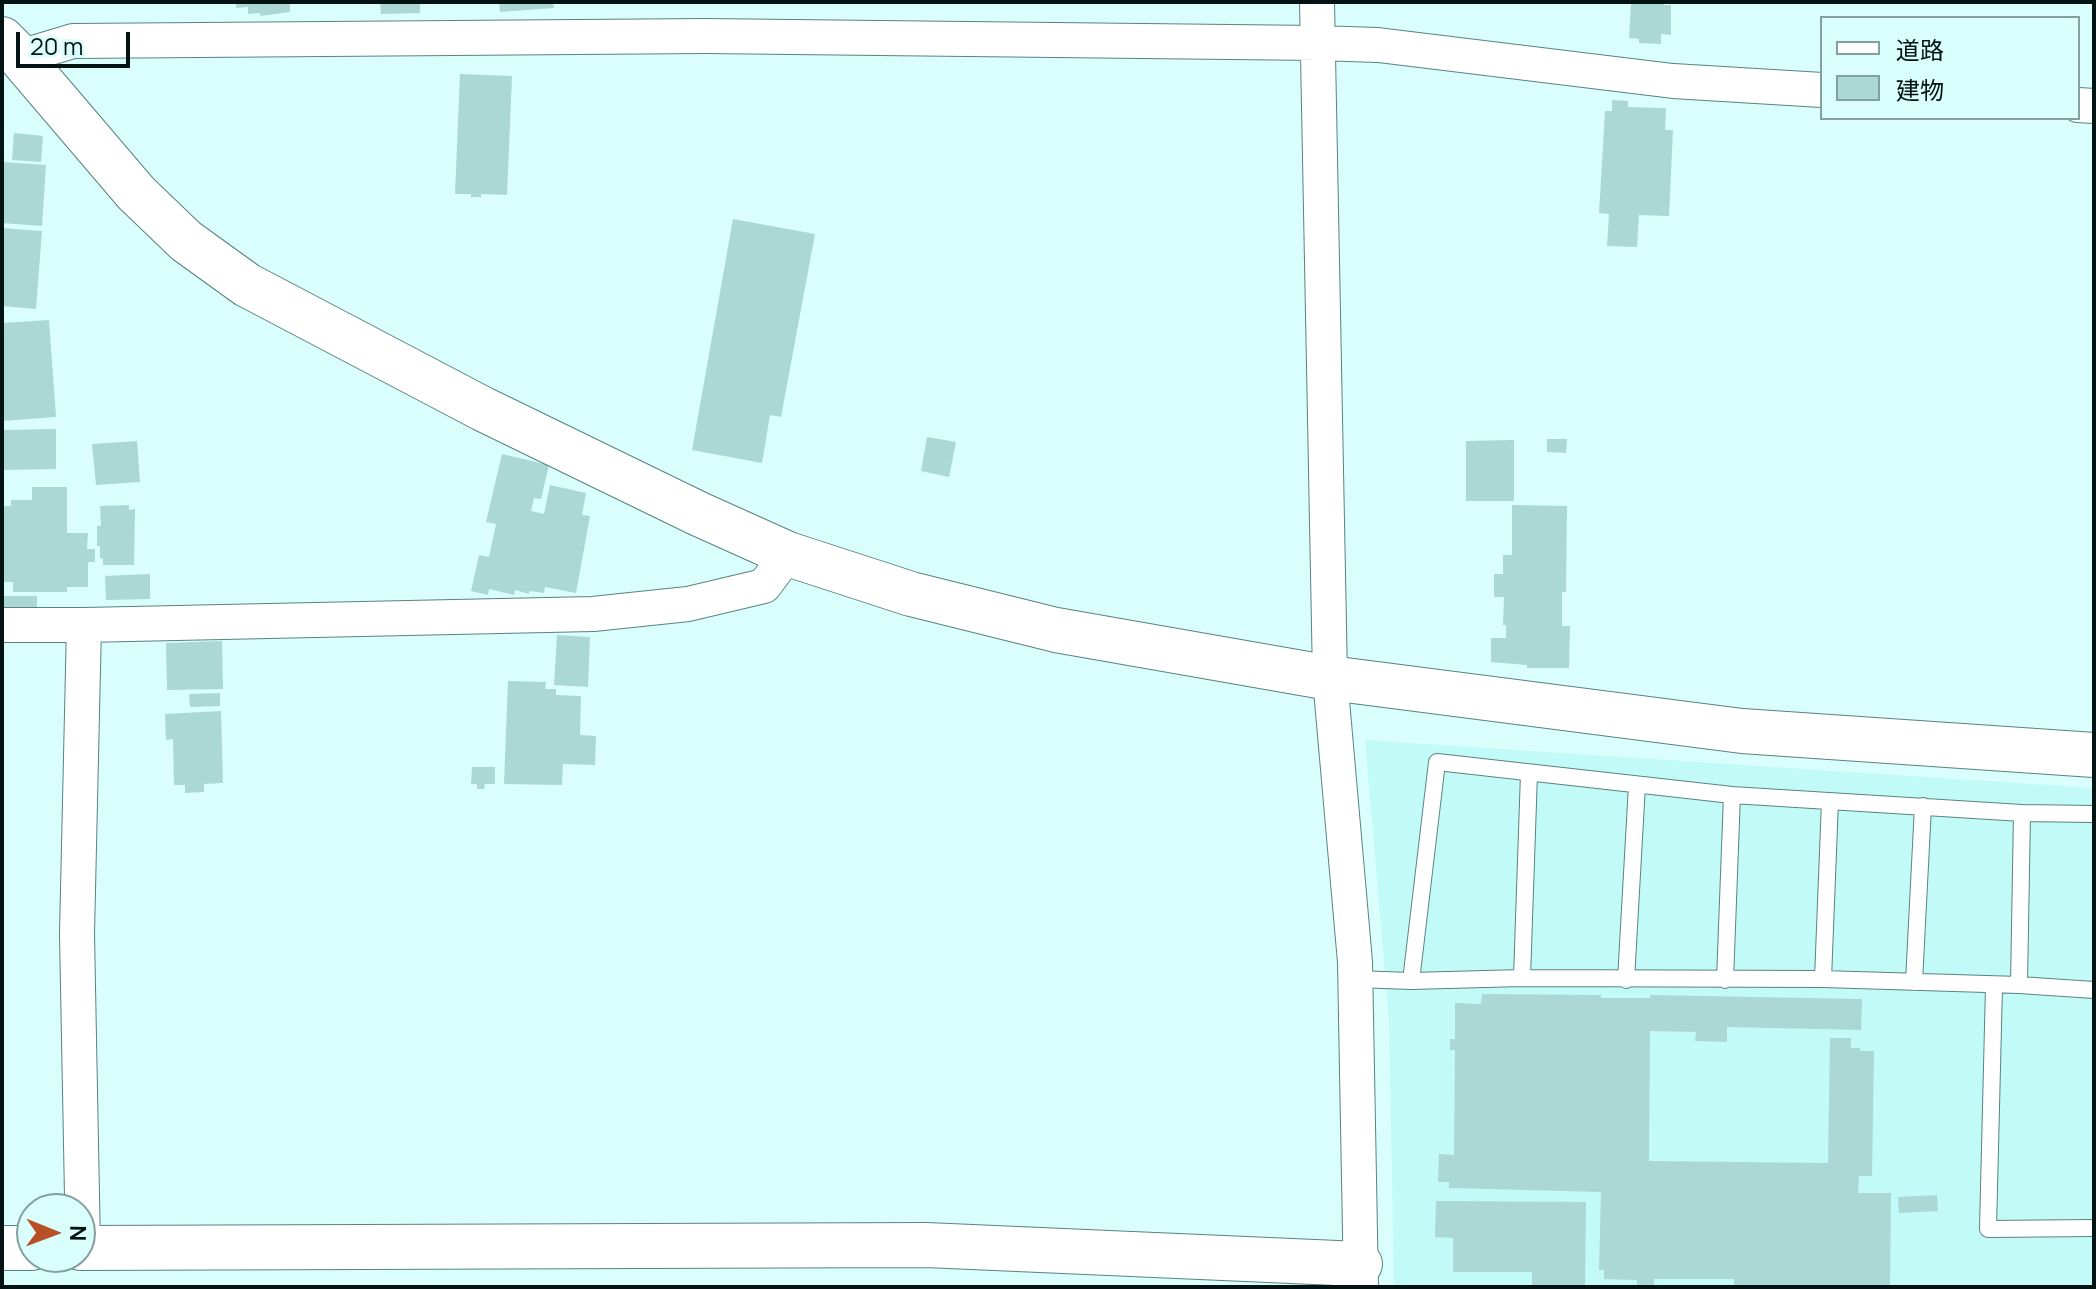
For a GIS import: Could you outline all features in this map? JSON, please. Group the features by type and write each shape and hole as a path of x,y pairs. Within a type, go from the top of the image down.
{"street":[{"path":"96,1248 926,1245 1360,1275 1356,979 1330,678 1317,2"},
{"path":"11,48 73,41 705,36 1317,43 1378,45 1673,81 1820,90"},
{"path":"11,48 136,193 186,241 247,285 483,409 788,554 911,594 1056,630 1330,678 1742,731 2094,755"},
{"path":"2,625 593,614 688,604 764,586 788,554"},
{"path":"81,1193 77,934 84,625"}],"lane":[{"path":"1411,981 1437,762 1732,795 2022,813 2094,814"},
{"path":"1522,978 1529,773"},
{"path":"1626,980 1637,785"},
{"path":"1725,980 1732,795"},
{"path":"1823,979 1830,801"},
{"path":"1914,982 1923,806"},
{"path":"2019,985 2022,813"},
{"path":"1356,979 1823,979 2094,990"},
{"path":"1994,986 1988,1229 2094,1228"}],"shaded area":[{"path":"1365,740 2094,788 2094,1287 1394,1287 1389,1019"}],"building":[{"path":"236,2 290,2 290,12 260,16 260,13 248,14 248,7 236,8"},
{"path":"380,2 420,2 420,13 381,14"},
{"path":"499,2 553,2 554,8 500,12"},
{"path":"1631,2 1664,2 1664,5 1671,5 1671,35 1661,34 1661,44 1639,43 1639,39 1629,38"},
{"path":"460,74 512,76 507,195 481,194 481,197 471,197 471,194 455,194"},
{"path":"1612,100 1628,101 1628,107 1666,108 1665,130 1673,130 1669,216 1639,215 1637,247 1607,246 1609,214 1599,213 1605,111 1612,111"},
{"path":"14,133 43,136 41,162 12,160"},
{"path":"2,162 46,165 42,226 2,223"},
{"path":"733,219 815,234 781,417 770,415 762,463 692,450"},
{"path":"2,228 42,231 36,309 2,306"},
{"path":"49,320 56,417 2,421 2,323"},
{"path":"56,429 56,469 2,470 2,430"},
{"path":"927,437 956,442 949,477 921,471"},
{"path":"1547,439 1567,439 1566,453 1547,452"},
{"path":"1514,440 1514,501 1466,501 1466,441"},
{"path":"137,441 140,482 96,485 92,444"},
{"path":"502,454 549,465 541,499 534,498 531,511 544,514 550,485 586,493 582,515 590,516 576,593 545,587 544,593 529,591 529,594 515,590 514,595 489,589 488,595 471,591 479,555 489,557 496,524 486,522"},
{"path":"32,487 67,487 67,533 88,533 87,549 95,549 95,562 88,562 88,587 67,587 67,592 13,592 13,582 2,582 2,506 11,506 11,500 32,500"},
{"path":"129,505 129,510 135,509 134,565 103,565 100,546 97,546 97,526 101,526 100,506"},
{"path":"1512,505 1567,506 1566,592 1562,592 1562,626 1570,626 1569,668 1527,668 1527,665 1491,662 1491,638 1506,638 1504,597 1494,597 1494,574 1503,574 1503,555 1512,555"},
{"path":"150,574 150,599 106,600 105,576"},
{"path":"2,596 37,596 37,610 2,610"},
{"path":"557,635 590,637 588,687 554,685"},
{"path":"222,641 223,689 167,690 166,643"},
{"path":"508,681 546,682 545,689 556,689 556,695 581,696 580,735 596,736 595,765 563,764 562,785 504,784"},
{"path":"220,693 220,706 190,707 189,694"},
{"path":"221,711 223,783 204,784 204,792 185,793 185,785 174,785 173,739 166,740 165,714"},
{"path":"472,767 495,767 495,784 485,784 484,789 477,789 477,784 471,784"},
{"path":"1482,994 1601,995 1601,998 1650,998 1650,995 1862,999 1861,1030 1727,1027 1727,1042 1695,1041 1696,1032 1650,1031 1649,1161 1828,1163 1830,1038 1851,1038 1851,1048 1874,1051 1872,1176 1859,1176 1858,1193 1891,1193 1890,1287 1734,1287 1734,1279 1654,1279 1654,1286 1637,1286 1637,1280 1604,1279 1604,1270 1599,1270 1601,1192 1449,1188 1449,1182 1438,1182 1439,1154 1454,1155 1455,1050 1450,1050 1450,1039 1455,1039 1455,1003 1481,1004"},
{"path":"1937,1195 1938,1211 1899,1213 1898,1197"},
{"path":"1436,1201 1586,1202 1585,1286 1532,1286 1532,1272 1453,1272 1453,1238 1435,1237"}]}
